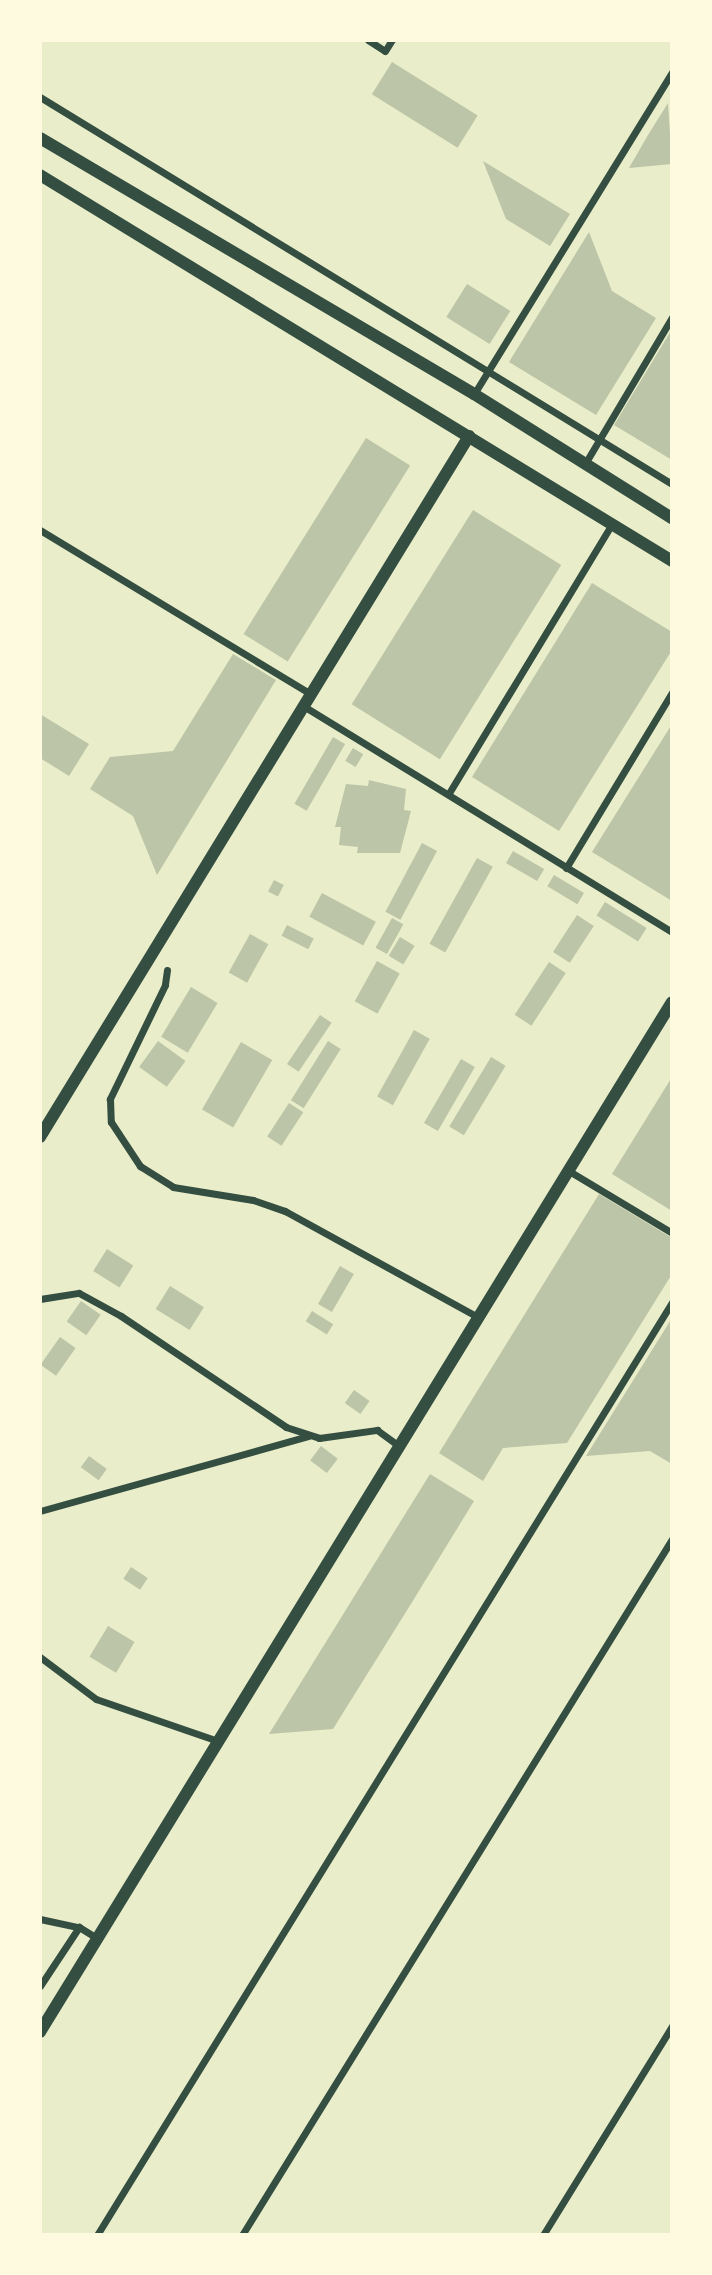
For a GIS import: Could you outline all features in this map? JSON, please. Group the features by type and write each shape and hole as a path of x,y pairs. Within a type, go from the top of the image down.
{"street":[{"path":"368,40 385,51 392,40"},
{"path":"474,394 672,72"},
{"path":"40,97 597,441 672,484"},
{"path":"40,138 474,394 672,518"},
{"path":"40,175 672,561"},
{"path":"586,462 672,317"},
{"path":"40,1137 469,436"},
{"path":"449,793 612,524"},
{"path":"40,530 312,695"},
{"path":"566,868 672,692"},
{"path":"305,707 672,932"},
{"path":"167,970 165,985 110,1099 111,1122 140,1166 173,1186 253,1200 285,1211 478,1317"},
{"path":"40,2032 95,1937 672,1002"},
{"path":"569,1171 672,1233"},
{"path":"40,1299 79,1293 121,1316 267,1418 309,1436"},
{"path":"97,2235 672,1302"},
{"path":"40,1511 309,1436 377,1430 399,1446"},
{"path":"242,2235 672,1539"},
{"path":"40,1657 96,1699 218,1741"},
{"path":"40,1919 79,1927 95,1937"},
{"path":"40,1986 79,1927"},
{"path":"542,2235 672,2026"}],"building":[{"path":"392,62 478,116 458,148 372,94"},
{"path":"668,103 672,164 629,168 648,135"},
{"path":"483,161 570,214 550,246 506,219"},
{"path":"589,232 612,291 656,318 596,415 509,362"},
{"path":"467,284 510,311 490,344 446,317"},
{"path":"672,329 672,460 614,425"},
{"path":"366,438 410,466 288,661 244,634"},
{"path":"473,510 561,565 440,759 352,704"},
{"path":"592,583 672,632 672,650 559,831 472,777"},
{"path":"233,654 276,680 157,875 133,816 90,789 110,757 173,751"},
{"path":"40,714 89,744 69,776 40,758"},
{"path":"672,724 672,901 592,852"},
{"path":"333,737 345,744 307,811 294,804"},
{"path":"353,748 363,754 356,767 345,761"},
{"path":"369,780 406,789 404,810 411,811 400,853 357,853 358,847 339,845 341,827 335,827 346,784 368,786"},
{"path":"422,843 437,851 400,920 385,912"},
{"path":"513,851 544,869 537,881 506,863"},
{"path":"477,858 493,867 445,952 429,944"},
{"path":"554,875 584,893 577,904 547,886"},
{"path":"274,880 284,885 278,897 268,892"},
{"path":"322,893 376,922 363,945 309,917"},
{"path":"605,902 647,928 638,942 597,916"},
{"path":"577,915 594,926 570,963 553,952"},
{"path":"392,918 403,924 387,954 376,948"},
{"path":"287,925 314,939 308,949 282,936"},
{"path":"250,934 268,944 247,983 229,972"},
{"path":"400,937 415,946 403,965 389,956"},
{"path":"377,961 400,974 377,1014 355,1001"},
{"path":"549,962 566,973 531,1026 515,1015"},
{"path":"191,987 218,1003 188,1053 161,1037"},
{"path":"320,1015 332,1023 299,1072 287,1064"},
{"path":"414,1030 430,1039 393,1105 377,1096"},
{"path":"158,1041 186,1061 167,1087 139,1067"},
{"path":"328,1041 341,1049 304,1108 291,1100"},
{"path":"241,1042 272,1060 233,1128 202,1110"},
{"path":"491,1057 506,1066 464,1135 449,1126"},
{"path":"461,1059 475,1067 438,1131 424,1123"},
{"path":"672,1077 672,1211 612,1174"},
{"path":"289,1103 303,1112 281,1146 267,1137"},
{"path":"599,1194 672,1238 672,1274 567,1443 503,1448 483,1481 439,1453"},
{"path":"107,1249 133,1265 120,1287 93,1271"},
{"path":"340,1266 354,1274 332,1312 318,1304"},
{"path":"170,1286 204,1307 190,1330 156,1309"},
{"path":"81,1301 101,1315 86,1335 67,1321"},
{"path":"312,1311 333,1324 327,1334 306,1321"},
{"path":"672,1318 672,1464 650,1451 586,1456"},
{"path":"60,1337 76,1348 56,1376 40,1365"},
{"path":"354,1390 370,1401 360,1414 345,1403"},
{"path":"321,1446 338,1459 327,1473 310,1460"},
{"path":"89,1456 107,1469 99,1480 81,1467"},
{"path":"430,1474 474,1501 414,1599 333,1729 269,1734"},
{"path":"131,1567 148,1578 140,1590 123,1579"},
{"path":"108,1626 135,1642 116,1673 89,1657"}]}
